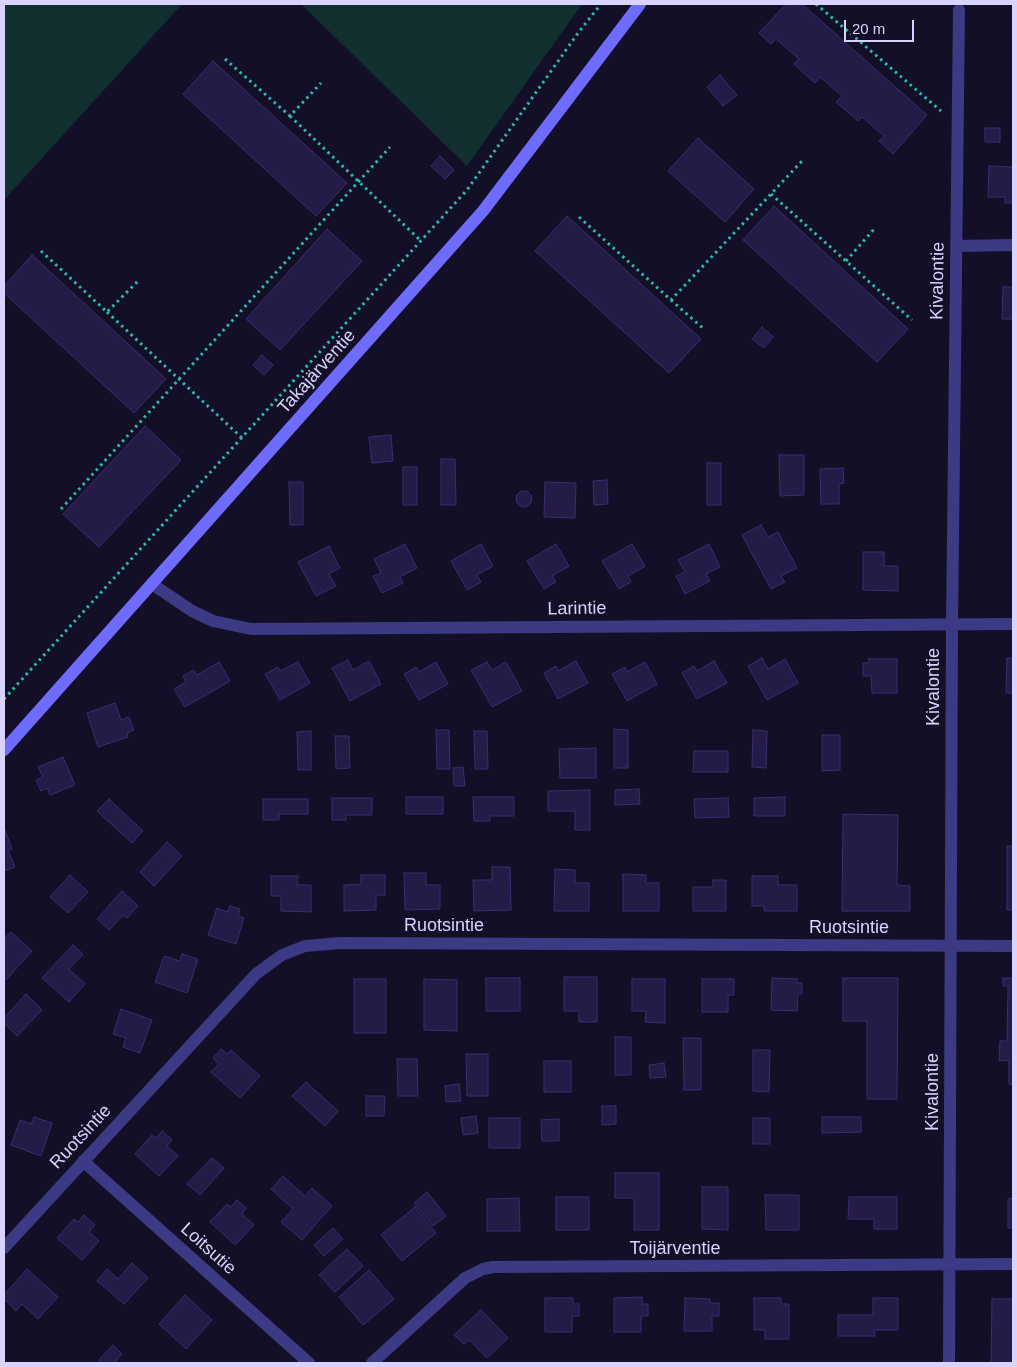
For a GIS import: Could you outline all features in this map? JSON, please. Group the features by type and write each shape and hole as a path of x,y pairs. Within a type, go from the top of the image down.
{"street":[{"name":"Takajärventie","path":"4,750 483,211 640,4"},
{"name":"Kivalontie","path":"949,1363 952,624 958,10"},
{"path":"956,246 1013,245"},
{"name":"Larintie","path":"152,584 192,611 213,621 251,629 1013,624"},
{"name":"Ruotsintie","path":"4,1248 256,974 282,956 314,944 1013,946"},
{"name":"Loitsutie","path":"83,1161 309,1363"},
{"name":"Toijärventie","path":"372,1363 465,1278 483,1269 493,1267 1013,1264"}],"path":[{"path":"4,699 467,190 578,33 601,4"},
{"path":"816,4 957,125"},
{"path":"225,59 290,116 421,241"},
{"path":"290,116 321,84"},
{"path":"61,509 390,147"},
{"path":"671,300 802,161"},
{"path":"771,194 912,320"},
{"path":"579,216 705,330"},
{"path":"846,261 876,228"},
{"path":"41,251 242,438"},
{"path":"107,312 138,282"}],"green space":[{"path":"4,4 182,4 4,200"},
{"path":"301,4 582,4 467,166"}],"building":[{"path":"786,4 802,4 927,115 893,154 879,141 884,136 862,117 858,121 836,102 842,96 820,77 815,83 794,64 799,59 776,39 771,44 759,33"},
{"path":"213,61 347,183 316,216 183,94"},
{"path":"720,75 737,95 723,106 707,87"},
{"path":"985,128 1000,128 1000,142 985,142"},
{"path":"698,138 754,189 725,222 668,171"},
{"path":"440,156 454,170 445,179 431,166"},
{"path":"989,166 1013,167 1013,203 1005,203 1005,197 988,197"},
{"path":"774,206 908,329 877,362 743,240"},
{"path":"567,216 701,339 669,373 535,251"},
{"path":"327,229 362,261 280,350 246,319"},
{"path":"32,255 166,379 134,413 4,293 4,286"},
{"path":"1003,287 1013,287 1013,319 1002,319"},
{"path":"762,327 773,337 764,348 752,339"},
{"path":"262,355 273,365 264,375 253,365"},
{"path":"145,426 181,460 99,547 63,514"},
{"path":"391,435 393,461 372,463 369,437"},
{"path":"779,455 804,455 804,495 780,496"},
{"path":"441,459 455,459 456,505 441,505"},
{"path":"707,463 721,463 721,505 707,505"},
{"path":"403,467 417,467 417,505 403,505"},
{"path":"843,468 844,483 839,484 839,504 821,504 820,469"},
{"path":"607,480 608,504 594,505 593,481"},
{"path":"289,482 303,482 303,525 290,525"},
{"path":"545,482 576,483 575,518 544,517"},
{"path":"521,491 527,491 532,496 530,505 521,507 516,502 516,496"},
{"path":"761,525 768,537 778,532 797,568 781,576 785,582 771,589 742,535"},
{"path":"405,544 417,568 400,577 403,583 382,593 373,576 381,573 374,559"},
{"path":"481,544 493,566 477,575 481,582 467,590 451,561"},
{"path":"556,544 569,566 552,576 556,582 544,589 527,561"},
{"path":"632,544 645,566 628,576 631,582 619,589 602,561"},
{"path":"709,544 720,567 706,574 710,581 685,594 676,576 685,572 678,560"},
{"path":"329,546 340,568 329,574 336,586 316,596 298,562"},
{"path":"863,552 884,552 884,566 898,566 898,591 863,590"},
{"path":"762,658 768,669 785,659 798,683 767,700 748,666"},
{"path":"1007,658 1013,658 1013,693 1006,693"},
{"path":"869,659 897,659 897,693 872,693 871,676 863,676 863,663 869,663"},
{"path":"348,660 353,670 369,661 381,684 350,701 332,668"},
{"path":"576,661 588,683 558,699 544,673 556,666 558,671"},
{"path":"714,661 727,683 697,699 682,673 694,666 697,671"},
{"path":"219,662 230,681 185,707 174,689 186,682 183,676 194,670 197,675"},
{"path":"298,662 310,683 280,700 265,674 278,667 280,671"},
{"path":"436,662 448,684 419,700 404,674 416,667 419,672"},
{"path":"487,662 492,670 506,662 522,691 492,707 471,670"},
{"path":"645,662 657,684 627,701 612,674 625,667 627,672"},
{"path":"115,703 121,720 129,717 134,730 127,733 128,737 98,747 87,713"},
{"path":"614,729 628,730 628,768 614,768"},
{"path":"436,730 449,730 450,769 437,769"},
{"path":"753,730 767,731 766,768 752,767"},
{"path":"311,731 311,770 298,770 297,732"},
{"path":"474,731 487,731 488,769 475,769"},
{"path":"822,735 840,735 840,770 822,771"},
{"path":"335,736 349,736 350,768 336,769"},
{"path":"596,748 596,778 560,778 559,749"},
{"path":"694,751 728,751 728,772 693,772"},
{"path":"63,757 75,785 50,795 47,788 41,791 36,780 43,777 38,767"},
{"path":"463,767 465,786 454,786 453,768"},
{"path":"639,789 640,804 615,805 615,790"},
{"path":"590,790 590,830 575,830 575,811 548,811 548,791"},
{"path":"406,797 443,797 443,814 406,814"},
{"path":"473,797 514,797 514,816 490,816 490,821 474,821"},
{"path":"785,797 785,816 754,816 754,798"},
{"path":"332,798 372,798 372,815 346,815 346,820 332,820"},
{"path":"728,798 729,817 695,818 694,799"},
{"path":"109,799 143,831 132,843 97,811"},
{"path":"263,799 308,799 308,814 279,814 279,820 263,820"},
{"path":"843,814 898,815 897,885 910,886 910,911 842,911"},
{"path":"4,827 12,849 8,850 15,867 4,871"},
{"path":"167,842 182,856 154,886 140,872"},
{"path":"1007,846 1013,846 1013,910 1007,910"},
{"path":"492,867 510,867 511,910 474,911 473,880 492,880"},
{"path":"555,869 575,870 575,883 589,883 589,911 554,911"},
{"path":"404,873 426,873 426,885 440,885 440,909 405,910"},
{"path":"623,874 646,875 646,883 659,883 659,911 623,911"},
{"path":"70,875 88,892 68,913 50,897"},
{"path":"361,875 385,875 385,895 376,895 376,910 344,911 344,885 361,884"},
{"path":"271,876 298,876 297,885 311,885 311,912 281,911 281,896 271,896"},
{"path":"752,876 778,876 778,885 797,885 797,911 764,911 764,906 752,906"},
{"path":"713,880 726,880 726,911 693,911 693,887 713,887"},
{"path":"122,891 138,906 127,918 123,915 109,930 97,919"},
{"path":"230,906 240,909 238,916 244,918 236,944 208,935 217,908 228,912"},
{"path":"11,932 32,951 4,982 4,952 6,949 4,947 4,939"},
{"path":"73,945 83,954 69,969 85,984 69,1002 42,978"},
{"path":"182,954 198,959 187,993 155,982 164,956 180,961"},
{"path":"564,977 597,977 597,1022 579,1022 579,1011 564,1011"},
{"path":"486,978 520,978 520,1011 486,1011"},
{"path":"772,978 797,979 797,983 802,983 802,994 798,994 797,1011 771,1010"},
{"path":"843,978 898,978 897,1099 867,1099 867,1021 843,1021"},
{"path":"1003,978 1013,978 1013,1085 1009,1084 1009,1060 999,1061 1000,1041 1007,1041 1008,986 1003,986"},
{"path":"354,979 386,979 386,1033 354,1033"},
{"path":"424,979 457,980 457,1031 424,1030"},
{"path":"632,979 665,979 665,1023 645,1022 646,1011 632,1011"},
{"path":"702,979 734,979 734,995 728,995 728,1012 702,1012"},
{"path":"26,994 42,1010 17,1036 4,1023 4,1018"},
{"path":"121,1009 152,1020 140,1053 123,1047 126,1038 113,1034"},
{"path":"615,1037 631,1037 631,1075 615,1075"},
{"path":"683,1038 701,1038 701,1090 684,1090"},
{"path":"221,1049 227,1054 231,1050 260,1076 240,1098 211,1072 219,1064 213,1058"},
{"path":"753,1050 770,1050 769,1092 753,1091"},
{"path":"466,1054 488,1054 488,1096 467,1096"},
{"path":"397,1059 417,1059 418,1096 398,1096"},
{"path":"544,1061 571,1061 571,1092 544,1092"},
{"path":"664,1063 666,1077 650,1078 649,1065"},
{"path":"306,1082 338,1111 325,1126 292,1096"},
{"path":"459,1084 461,1101 446,1102 445,1086"},
{"path":"366,1096 385,1096 384,1116 366,1116"},
{"path":"602,1106 616,1106 616,1124 602,1125"},
{"path":"476,1116 478,1133 463,1135 461,1118"},
{"path":"34,1117 52,1123 41,1156 11,1145 20,1120 31,1124"},
{"path":"822,1117 861,1117 861,1132 822,1133"},
{"path":"489,1118 520,1118 520,1148 489,1148"},
{"path":"753,1118 770,1118 770,1144 753,1144"},
{"path":"559,1119 559,1141 542,1141 541,1120"},
{"path":"162,1131 172,1140 167,1146 178,1156 159,1176 135,1154 152,1135 156,1138"},
{"path":"212,1158 224,1168 200,1195 187,1184"},
{"path":"615,1173 659,1173 659,1230 634,1230 634,1198 615,1198"},
{"path":"283,1176 305,1196 312,1188 332,1206 302,1240 281,1222 293,1209 271,1189"},
{"path":"702,1187 728,1187 728,1230 702,1229"},
{"path":"427,1192 446,1216 433,1226 414,1203"},
{"path":"765,1195 799,1195 799,1230 766,1230"},
{"path":"556,1197 589,1197 589,1230 556,1230"},
{"path":"849,1197 897,1197 897,1229 874,1229 874,1219 848,1219"},
{"path":"519,1198 520,1231 487,1231 487,1199"},
{"path":"1013,1198 1013,1228 1008,1228 1008,1199"},
{"path":"237,1200 246,1208 242,1214 254,1225 235,1245 210,1222 227,1204 231,1207"},
{"path":"415,1207 436,1233 402,1261 381,1235"},
{"path":"84,1215 95,1225 89,1232 99,1241 82,1260 57,1238 74,1219 78,1222"},
{"path":"333,1228 343,1239 324,1256 314,1245"},
{"path":"347,1249 363,1266 335,1292 319,1275"},
{"path":"132,1263 148,1278 124,1304 97,1281 107,1269 118,1279"},
{"path":"27,1269 58,1297 38,1319 22,1304 16,1311 4,1299 4,1295"},
{"path":"369,1270 394,1299 363,1325 339,1297"},
{"path":"185,1295 212,1320 186,1349 159,1324"},
{"path":"642,1297 642,1304 648,1304 648,1316 641,1316 641,1332 614,1332 614,1298"},
{"path":"545,1298 573,1298 573,1304 579,1304 579,1316 572,1316 572,1332 545,1332"},
{"path":"685,1298 710,1299 710,1303 719,1303 719,1316 712,1316 712,1331 684,1331"},
{"path":"754,1298 781,1298 781,1304 789,1304 789,1339 765,1339 765,1330 754,1330"},
{"path":"873,1298 898,1298 898,1330 874,1330 875,1336 838,1336 838,1315 873,1315"},
{"path":"992,1299 1013,1299 1013,1363 991,1363"},
{"path":"481,1310 508,1338 487,1358 469,1340 464,1344 454,1335"},
{"path":"113,1345 122,1354 114,1363 102,1363 99,1360"}]}
